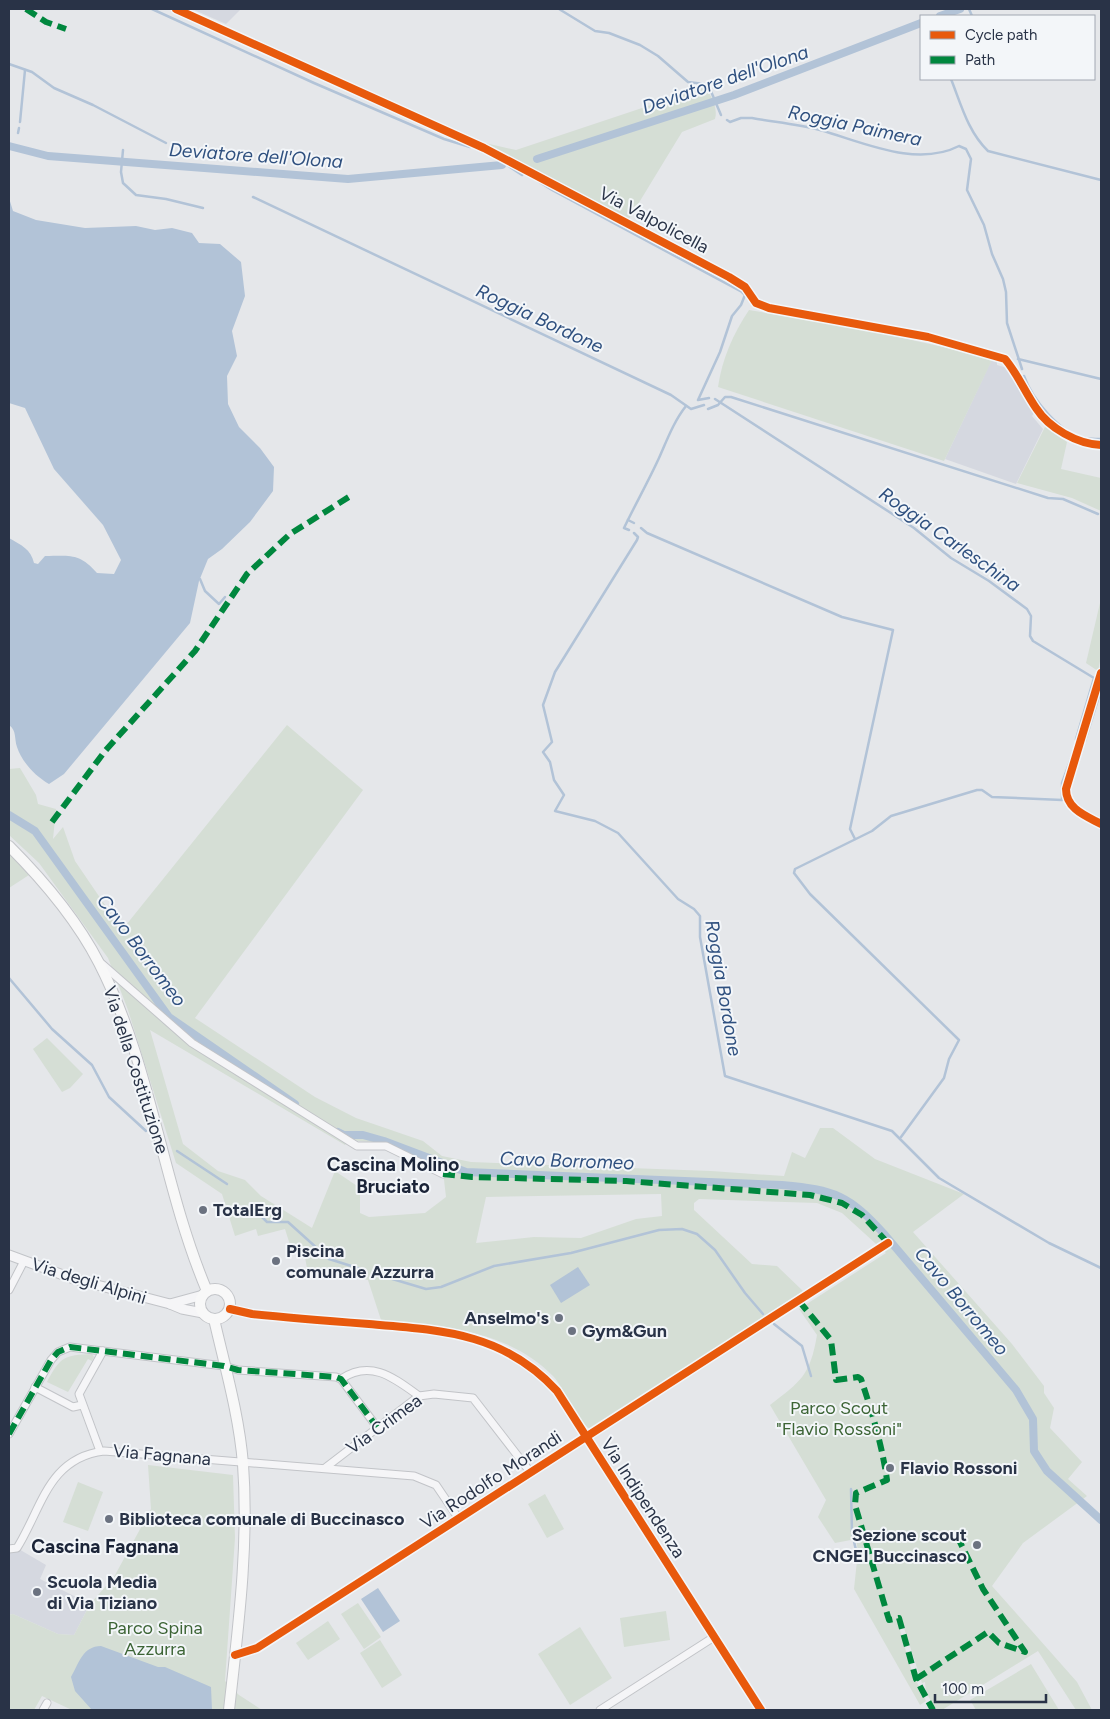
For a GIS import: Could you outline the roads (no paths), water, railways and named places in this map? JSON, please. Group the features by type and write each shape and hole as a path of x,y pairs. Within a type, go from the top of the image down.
{"main road":[{"name":"Via della Costituzione","path":"9,846 66,912 98,960 137,1061 205,1293"},
{"path":"217,1289 223,1290 230,1300 230,1309 224,1316 214,1319 203,1313 200,1305 205,1293 217,1289"},
{"path":"214,1319 235,1408 243,1462 245,1527 229,1710"}],"street":[{"name":"Via Valpolicella","path":"176,9 484,148 729,276 745,287 752,300 760,304 928,338 1005,359 1043,416 1081,442 1101,445"},
{"path":"1101,673 1066,789 1067,800 1077,811 1101,824"},
{"path":"98,960 192,1043 356,1146 386,1146 443,1174"},
{"name":"Via Rodolfo Morandi","path":"235,1655 257,1648 888,1243"},
{"name":"Via degli Alpini","path":"9,1255 91,1284 203,1313"},
{"path":"9,1290 24,1261"},
{"path":"170,1304 205,1293"},
{"name":"Via Indipendenza","path":"230,1309 252,1314 433,1329 486,1342 524,1361 545,1378 557,1391 761,1710"},
{"path":"9,1434 35,1387 58,1352 70,1348 224,1366 238,1370 341,1379 357,1371 380,1372 389,1375 419,1396"},
{"path":"100,1452 79,1394 103,1351"},
{"path":"341,1379 377,1427"},
{"path":"35,1387 73,1407 82,1405"},
{"name":"Via Crimea","path":"325,1468 419,1396 434,1394 473,1398 531,1473"},
{"name":"Via Fagnana","path":"11,1550 21,1542 44,1496 58,1474 77,1459 100,1452 325,1468 422,1478 436,1485 459,1519"},
{"path":"600,1710 714,1637"},
{"path":"43,1710 47,1703"}],"water":[{"path":"9,198 13,211 36,220 85,228 136,226 155,230 172,228 192,233 199,243 220,244 241,262 245,296 232,331 237,356 227,376 228,404 239,427 260,448 274,467 273,491 250,522 222,549 208,559 199,581 190,623 64,774 49,784 34,773 19,753 15,735 9,725 9,538 25,548 31,554 34,563 38,564 45,556 68,556 85,562 97,573 114,574 121,560 103,525 54,469 25,408 9,403"},
{"path":"578,1267 590,1285 561,1303 550,1285"},
{"path":"378,1588 400,1621 383,1632 361,1599"},
{"path":"101,1646 158,1667 165,1667 211,1687 212,1710 92,1710 75,1691 71,1677 82,1656 90,1649"}],"waterway":[{"name":"Roggia Carleschina","path":"152,9 314,83 444,139 470,147"},
{"name":"Roggia Paimera","path":"559,9 595,31 609,33 640,45 658,56 688,82 704,84 710,89 721,115"},
{"name":"Deviatore dell'Olona","path":"943,15 960,9"},
{"path":"969,9 972,15"},
{"name":"Deviatore dell'Olona","path":"537,159 734,95 920,23"},
{"name":"Roggia Bordone","path":"9,64 32,72 54,88 93,105 166,143"},
{"name":"Roggia Bordone","path":"20,122 25,70"},
{"path":"951,80 970,126 988,151 1101,180"},
{"name":"Roggia Paimera","path":"727,120 730,122 741,118 752,118 803,126 889,151 907,154 942,152 959,146 966,149 971,159 967,190 984,225 992,254 1003,279 1006,292 1007,323 1022,369"},
{"name":"Roggia Bordone","path":"18,133 19,128"},
{"name":"Deviatore dell'Olona","path":"9,146 48,156 348,179 502,165"},
{"name":"Roggia Bordone","path":"123,150 121,172 123,183 136,195 166,199 203,208"},
{"name":"Roggia Carleschina","path":"498,159 522,175"},
{"name":"Roggia Carleschina","path":"538,181 745,295 741,305 732,316 720,352 698,400 709,398"},
{"name":"Roggia Bordone","path":"253,197 671,395 691,409 704,405"},
{"name":"Roggia Paimera","path":"1018,359 1101,379"},
{"name":"Roggia Paimera","path":"1024,376 1040,405 1057,423 1076,435 1101,439"},
{"path":"708,409 718,405 725,397 731,397 1048,498 1063,499 1098,514"},
{"name":"Roggia Carleschina","path":"715,399 914,528 951,558 989,581 1027,609 1031,616 1030,636 1033,641 1094,678 1076,739"},
{"name":"Roggia Bordone","path":"629,530 624,528 655,467 674,424 686,406"},
{"name":"Roggia Bordone","path":"628,520 634,523"},
{"path":"641,528 647,533 842,617 893,630 850,829 855,839"},
{"name":"Roggia Bordone","path":"634,533 638,537 637,540 555,672 543,705 552,742 543,752 550,762 554,780 564,795 555,811 595,821 618,833 678,899 694,909 700,916 700,937 725,1076 892,1131 939,1178 1049,1243 1101,1268"},
{"path":"200,579 205,591 219,604 225,597"},
{"name":"Roggia Carleschina","path":"1085,741 1101,690"},
{"path":"901,1137 944,1078 949,1059 959,1040 810,894 794,873 795,869 872,831 891,816 977,790 982,790 992,797 1062,800 1062,783 1076,745"},
{"name":"Cavo Borromeo","path":"9,815 35,831 169,1017 295,1104"},
{"path":"9,978 52,1029 92,1065 109,1097 146,1131"},
{"name":"Cavo Borromeo","path":"338,1132 344,1135 363,1135 384,1141 466,1172 782,1185 815,1189 840,1197 861,1211 885,1235 1016,1390 1033,1419 1034,1451 1047,1471 1101,1520"},
{"path":"177,1151 227,1184"},
{"path":"258,1213 267,1222 288,1222 329,1259 364,1270"},
{"path":"389,1278 426,1289 441,1287 494,1266 571,1253 659,1230 682,1229 697,1234 715,1250 745,1293 763,1314"},
{"path":"774,1324 802,1346 811,1376"},
{"path":"851,1489 852,1533 859,1563"}],"place":[{"name":"TotalErg","path":"203,1210"},
{"name":"Piscina comunale Azzurra","path":"276,1261"},
{"name":"Anselmo's","path":"559,1318"},
{"name":"Gym&Gun","path":"572,1331"},
{"name":"Flavio Rossoni","path":"890,1468"},
{"name":"Biblioteca comunale di Buccinasco","path":"109,1519"},
{"name":"Sezione scout CNGEI Buccinasco","path":"977,1545"},
{"name":"Scuola Media di Via Tiziano","path":"37,1592"}],"district":[{"name":"Cascina Molino Bruciato","path":"393,1175"},
{"name":"Cascina Fagnana","path":"105,1546"}],"park label":[{"name":"Parco Scout \"Flavio Rossoni\"","path":"839,1418"},
{"name":"Parco Spina Azzurra","path":"155,1638"}]}
